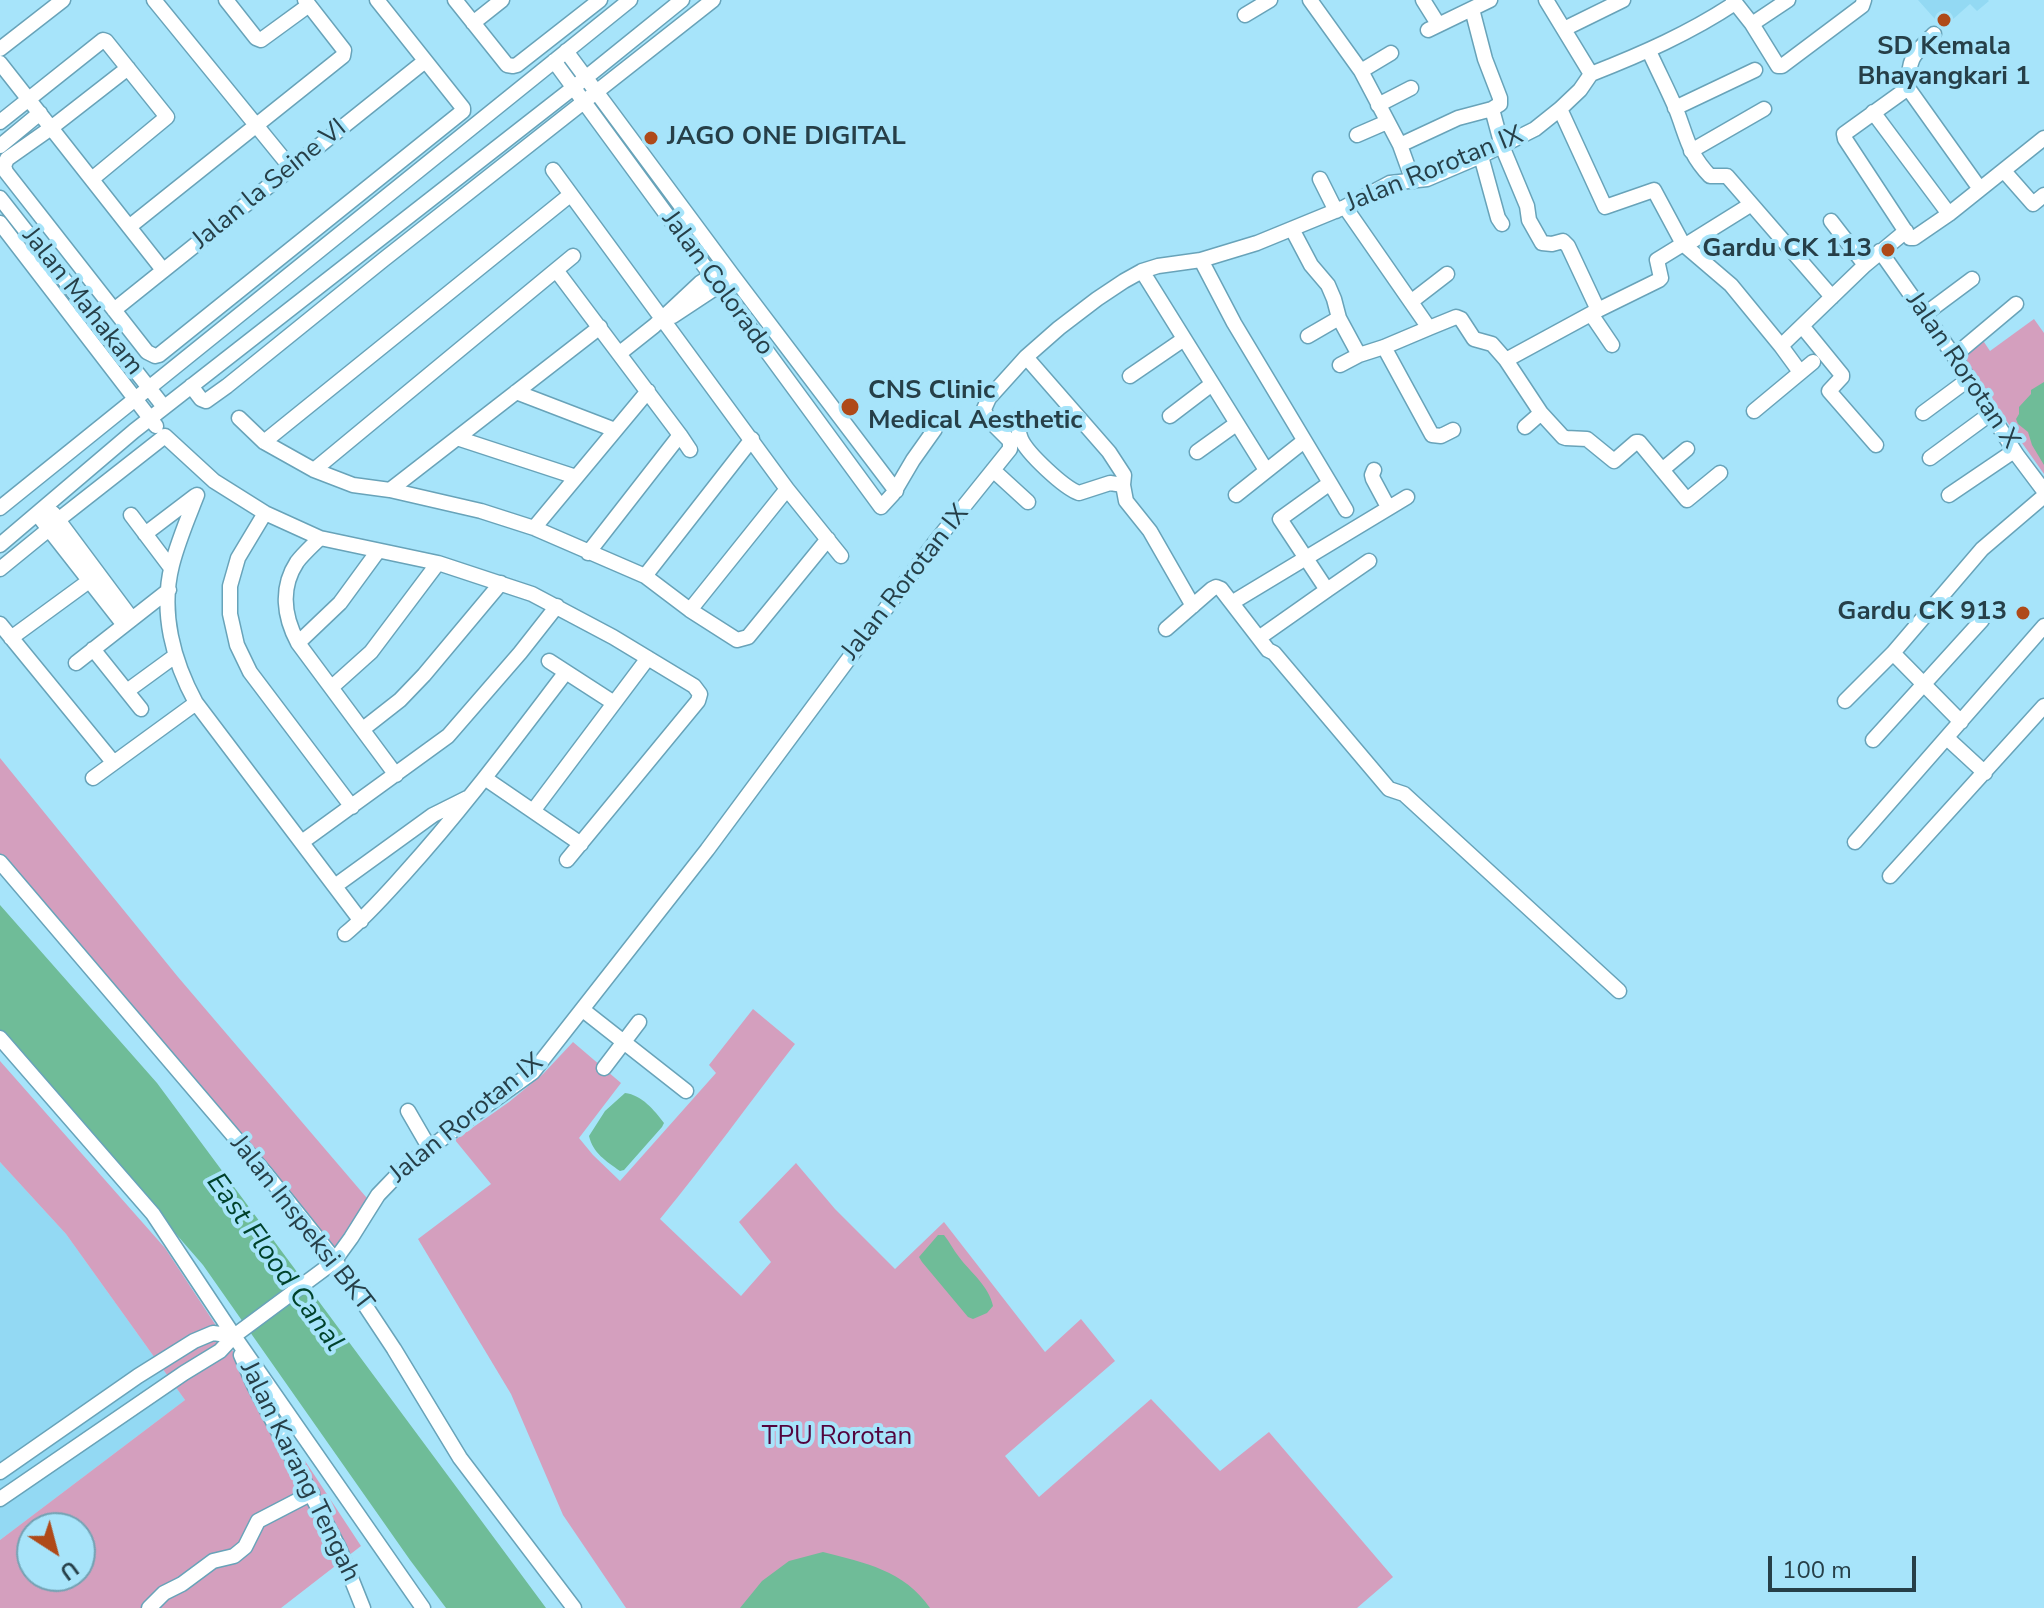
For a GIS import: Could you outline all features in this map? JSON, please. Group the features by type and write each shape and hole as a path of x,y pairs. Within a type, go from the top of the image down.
{"street":[{"path":"0,49 63,0"},
{"path":"154,0 291,168"},
{"path":"129,227 345,53 307,2 261,40 256,38 226,0"},
{"path":"128,68 7,159 5,169 147,352 159,355 463,111 377,0"},
{"path":"455,0 507,65 513,66 600,0"},
{"path":"473,23 502,0"},
{"path":"0,508 557,65 630,0"},
{"path":"0,545 164,407 682,0"},
{"path":"191,386 206,401 713,0"},
{"path":"1250,8 1270,0"},
{"path":"1310,0 1361,71 1400,145 1413,181"},
{"path":"1423,0 1433,27 1490,0"},
{"path":"1546,0 1591,74 1649,51 1710,20 1734,1 1778,66 1786,65 1862,6 1864,0"},
{"path":"1564,29 1623,0"},
{"path":"1752,24 1788,0"},
{"path":"1400,145 1458,118 1500,104 1472,9"},
{"path":"1934,34 1911,57 1908,88 1980,189"},
{"path":"0,122 103,40 106,41 167,117 92,179"},
{"path":"1649,51 1691,151 1710,176 1727,176 1832,297"},
{"path":"1361,71 1391,53"},
{"name":"Jalan Colorado","path":"557,65 881,507 896,491 569,55"},
{"name":"Jalan la Seine VI","path":"114,310 425,61"},
{"path":"0,63 163,270"},
{"path":"1675,108 1755,70"},
{"name":"Jalan Rorotan IX","path":"0,1499 220,1351 240,1332 331,1264 384,1188 404,1168 533,1072 707,850 936,541 1011,446 1010,441 987,418 985,405 1026,357 1097,299 1142,271 1201,260 1257,243 1340,209 1390,183 1438,175 1535,129 1580,90 1591,74"},
{"path":"1378,105 1411,88"},
{"path":"1908,88 1844,134 1910,238 1949,214 2044,138"},
{"path":"1492,109 1502,146 1527,206 1532,227 1542,243 1563,241 1568,246 1612,345"},
{"path":"1560,109 1605,207 1654,190 1683,244 1731,285 1800,372"},
{"path":"1691,151 1764,109"},
{"path":"1873,112 1949,214"},
{"path":"0,146 40,113"},
{"path":"1357,135 1387,122"},
{"path":"1481,156 1502,224"},
{"path":"553,170 659,322 841,556"},
{"path":"2004,171 2032,203 2044,195"},
{"path":"1320,179 1429,328"},
{"path":"264,442 570,195"},
{"name":"Jalan Mahakam","path":"0,198 164,407"},
{"path":"1506,360 1659,280 1657,260 1750,205"},
{"path":"1831,221 1865,265"},
{"name":"Jalan Mahakam","path":"0,223 7,241 165,436 214,481 265,513 320,538 438,563 532,594 648,658 699,691 700,697 581,844"},
{"path":"1292,229 1311,265 1328,285 1339,318 1359,355"},
{"path":"1781,346 1880,251 1906,231"},
{"path":"372,245 383,260"},
{"path":"699,259 713,249"},
{"name":"Jalan Rorotan X","path":"1880,251 2043,491"},
{"path":"314,470 573,256"},
{"path":"1201,260 1234,323 1346,510"},
{"path":"556,270 690,450"},
{"path":"1142,271 1266,470"},
{"path":"620,353 729,272"},
{"path":"1412,301 1447,274"},
{"path":"1925,314 1972,279"},
{"path":"1954,356 2016,304"},
{"path":"1308,336 1339,318"},
{"path":"1340,365 1460,318 1474,339 1492,344 1506,360 1541,413 1563,437 1587,439 1614,461 1639,442 1687,500 1720,473"},
{"path":"1802,326 1842,375 1829,391 1876,445"},
{"path":"390,490 600,327"},
{"path":"1130,376 1184,339"},
{"path":"1384,347 1432,435 1441,436 1453,430"},
{"path":"1026,357 1109,452 1124,475 1126,501 1150,531 1193,606"},
{"path":"1754,411 1813,362"},
{"path":"1923,413 1969,379"},
{"path":"1170,416 1212,384"},
{"path":"534,528 648,391"},
{"path":"516,392 615,430"},
{"path":"1525,427 1541,413"},
{"path":"1930,458 1990,414"},
{"path":"239,418 264,442 314,470 353,485 390,490 481,511 534,528 645,576 734,639 748,637 828,539"},
{"path":"1018,419 1019,434 1026,448 1074,492 1110,483 1123,485"},
{"path":"1197,452 1236,424"},
{"path":"896,491 935,429"},
{"path":"588,553 680,435"},
{"path":"0,569 56,528 165,436"},
{"path":"457,438 576,477"},
{"path":"645,576 752,439"},
{"path":"1236,495 1304,441"},
{"path":"1662,470 1687,449"},
{"path":"1949,495 2014,451"},
{"path":"993,470 1028,502"},
{"path":"1374,470 1373,479 1388,507"},
{"path":"145,534 214,481"},
{"path":"1268,528 1330,483"},
{"path":"690,610 787,489"},
{"path":"1845,701 1893,653 1982,549 2043,491"},
{"path":"197,495 171,568 169,590 168,620 183,679 196,703 361,921"},
{"path":"1238,599 1407,497"},
{"path":"42,510 128,622"},
{"path":"265,513 238,558 230,586 230,614 237,645 250,672 352,807"},
{"path":"131,515 171,568"},
{"path":"1280,519 1327,590"},
{"path":"56,528 89,581 128,622"},
{"path":"320,538 298,562 287,583 285,605 291,629 298,643 396,775"},
{"path":"298,643 340,603 378,551"},
{"path":"1263,635 1369,561"},
{"path":"332,687 371,652 438,563"},
{"path":"11,638 89,581"},
{"path":"363,729 400,700 424,675 501,583"},
{"path":"1166,629 1214,588 1221,589 1268,650 1274,653 1389,789 1404,794 1619,991"},
{"path":"76,663 169,590"},
{"path":"302,842 448,736 557,606"},
{"path":"1873,740 1982,620"},
{"path":"0,624 113,762"},
{"path":"1855,842 2043,628"},
{"path":"93,649 141,709"},
{"path":"1893,653 1961,722"},
{"path":"127,691 175,656"},
{"path":"533,811 648,658"},
{"path":"549,661 614,703"},
{"path":"345,934 361,921 443,831 566,672"},
{"path":"93,778 196,703"},
{"path":"1890,876 2044,706"},
{"path":"1947,738 1985,773"},
{"path":"486,779 581,844 567,860"},
{"path":"335,886 441,810 471,796"},
{"name":"Jalan Inspeksi BKT","path":"0,862 267,1175 394,1349 460,1458 574,1608"},
{"path":"583,1010 686,1091"},
{"path":"604,1068 639,1022"},
{"path":"0,1038 153,1214 240,1332 423,1608"},
{"path":"408,1111 430,1149"},
{"path":"0,1472 194,1341 213,1333 240,1332"},
{"name":"Jalan Karang Tengah","path":"240,1332 254,1385 350,1573 363,1608"},
{"path":"149,1608 164,1593 213,1561 234,1556 245,1547 258,1521 308,1495"}],"shaded area":[{"name":"SD Kemala Bhayangkari 1","path":"1918,0 1989,1 1977,11 1970,4 1943,28"},
{"path":"0,1162 66,1234 185,1400 37,1512 16,1512 16,1528 0,1540"}],"green space":[{"path":"2034,319 2044,333 2044,474 1957,351 1978,333 1990,351"},
{"path":"0,758 178,977 372,1204 335,1260 0,862"},
{"name":"TPU Rorotan","path":"753,1009 795,1044 660,1219 741,1296 771,1262 739,1222 796,1163 835,1209 895,1269 944,1222 1045,1352 1081,1319 1115,1361 1005,1456 1039,1497 1151,1399 1220,1471 1269,1432 1393,1577 1357,1608 626,1608 563,1515 511,1394 418,1239 491,1184 455,1140 543,1074 573,1042 621,1083 579,1138 620,1181 716,1073 709,1065"},
{"path":"0,1061 165,1248 361,1546 281,1608 0,1608 0,1540 16,1528 16,1592 96,1592 96,1512 37,1512 185,1400 66,1234 0,1162"}],"water":[{"path":"2044,382 2044,465 2028,432 2016,419 2019,407 2031,390"},
{"name":"East Flood Canal","path":"0,905 157,1083 546,1608 446,1608 203,1265 0,1032"},
{"path":"625,1093 642,1100 664,1123 620,1171 597,1152 589,1136 605,1111"},
{"path":"938,1235 944,1235 988,1292 993,1306 987,1313 973,1319 968,1317 922,1262 919,1257"},
{"path":"823,1552 896,1576 920,1595 930,1608 740,1608 762,1581 789,1561"}],"place":[{"name":"SD Kemala Bhayangkari 1","path":"1944,20"},
{"name":"JAGO ONE DIGITAL","path":"651,138"},
{"name":"Gardu CK 113","path":"1888,250"},
{"name":"CNS Clinic Medical Aesthetic","path":"850,407"},
{"name":"Gardu CK 913","path":"2023,613"}]}
